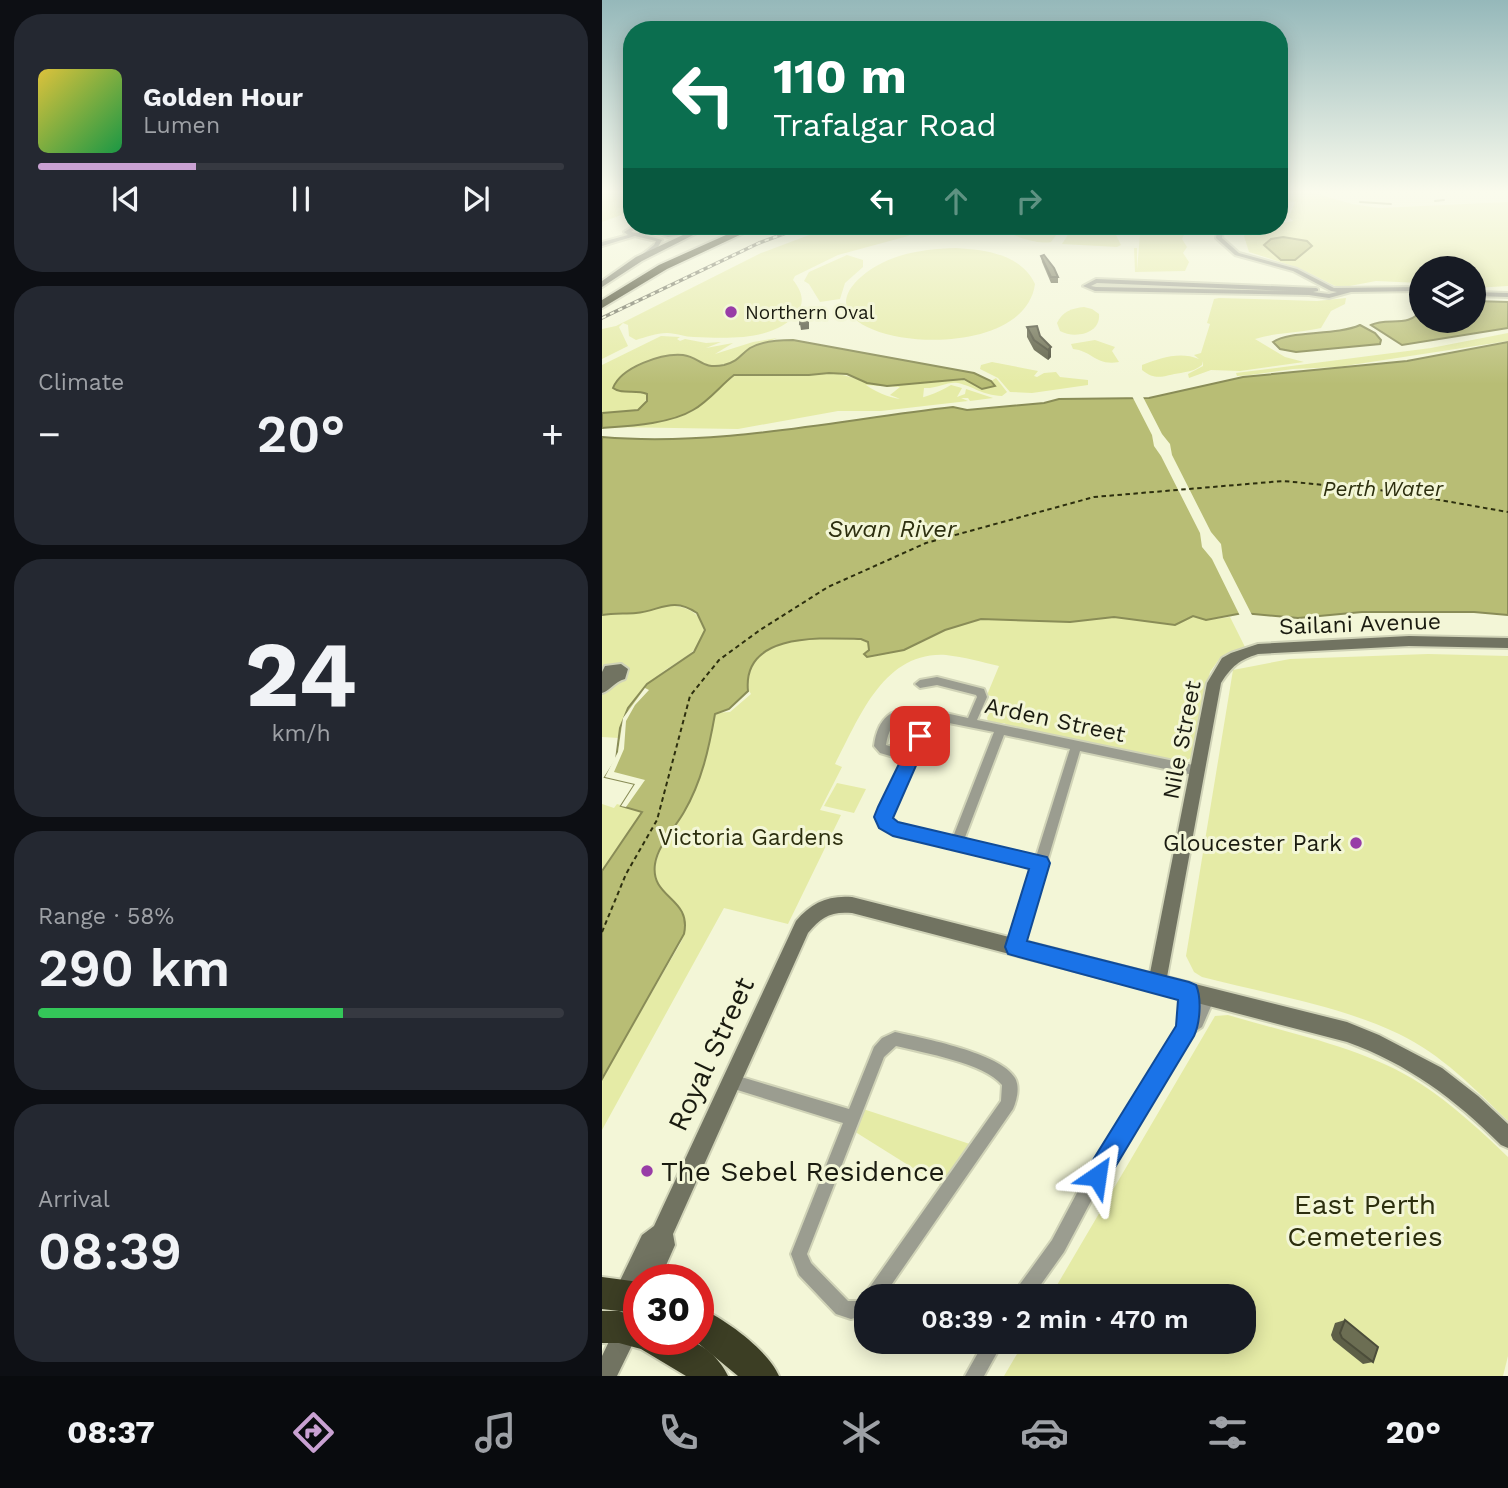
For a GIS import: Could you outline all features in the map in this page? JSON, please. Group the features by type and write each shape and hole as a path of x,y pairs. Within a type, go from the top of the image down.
{"highway":[{"path":"602,295 671,255"},
{"path":"602,305 663,267 689,255"},
{"path":"714,1335 762,1376"},
{"path":"685,1355 711,1376"}],"street":[{"path":"602,285 644,255"},
{"path":"639,259 646,255"},
{"path":"1242,255 1295,270 1332,290 1409,289"},
{"path":"1318,291 1095,289 1086,286 1096,281 1318,291 1329,296 1332,290"},
{"path":"1314,281 1318,291"},
{"path":"1486,294 1508,295"},
{"name":"Sailani Avenue","path":"1220,670 1227,662 1248,652 1286,646 1409,641 1508,643"},
{"name":"Nile Street","path":"1157,984 1214,683 1220,670"},
{"path":"920,684 937,681 976,689 982,697 971,723"},
{"name":"Arden Street","path":"910,757 884,750 880,746 880,740 892,716 899,711 907,710 1198,771"},
{"path":"931,715 887,807 883,817 885,823 893,828 1040,863"},
{"path":"957,844 1000,730"},
{"path":"1076,746 1015,947 1347,1032 1390,1048 1432,1070 1463,1094 1508,1138"},
{"name":"Royal Street","path":"643,1264 650,1242 662,1234 802,928 824,906 834,903 852,905 1015,947"},
{"path":"1030,1284 1058,1246 1084,1197 1186,1029 1197,1022 1198,994"},
{"path":"854,1309 842,1308 805,1269 799,1254 879,1052 895,1039 983,1063 1001,1071 1009,1083 1008,1104 882,1284"},
{"path":"731,1081 852,1118"},
{"name":"Royal Street","path":"603,1376 623,1323"},
{"path":"974,1376 987,1354"}],"green space":[{"path":"757,255 838,255 795,276 793,280 801,296 800,309 787,322 762,334 691,337 667,333 636,340 629,336 628,325 623,323 619,327 628,346 602,359 602,329 616,326"},
{"path":"847,255 863,260 863,267 845,283 840,299 820,302 809,284 804,281 809,272"},
{"path":"902,255 999,255 1021,266 1035,284 1021,312 992,330 955,339 915,339 879,332 854,319 846,300 861,277"},
{"path":"1134,255 1137,255 1137,270 1138,255 1184,255 1189,262 1185,271 1135,272"},
{"path":"1259,255 1508,255 1508,286 1486,287 1486,256 1409,256 1409,282 1376,281 1339,288 1299,268"},
{"path":"1346,298 1345,304 1331,311 1321,328 1255,339 1285,357 1304,362 1240,371 1211,370 1189,378 1188,374 1203,366 1203,361 1202,365 1194,370 1161,377 1152,376 1142,370 1142,365 1170,356 1199,359 1194,355 1201,353 1214,299 1317,301"},
{"path":"1084,307 1099,314 1096,326 1086,333 1072,335 1060,331 1057,323 1065,313"},
{"path":"1508,333 1508,341 1338,367 1237,376 1236,373 1431,348"},
{"path":"661,336 680,337 677,339 680,341 685,339 706,343 721,342 706,348 733,343 715,354 753,342 777,338 748,350 741,358 726,364 707,367 699,364 614,390 641,391 648,396 641,409 602,413 602,365"},
{"path":"1095,340 1115,347 1112,351 1119,362 1099,360 1073,349 1071,344"},
{"path":"992,362 1038,371 1034,376 1037,377 1056,372 1060,377 1088,380 1088,385 1032,393 1010,392 998,378 980,369 981,365"},
{"path":"829,373 885,386 950,379 970,382 978,387 993,383 991,381 996,378 1007,392 1002,396 983,393 954,383 924,388 923,397 951,385 962,388 957,397 965,394 966,389 993,398 970,401 968,398 961,398 968,401 881,411 838,411 738,429 610,427 655,423 689,413 734,375","holes":["866,385 900,387 890,395 900,399 887,396"]},
{"path":"670,605 688,609 696,615 705,630 702,639 698,646 659,675 638,695 623,719 619,738 602,737 602,615 636,613"},
{"name":"Victoria Gardens","path":"1193,616 1207,620 1230,617 1245,647 1220,658 1210,672 1192,757 1184,762 1013,728 1004,723 989,724 987,718 995,697 987,695 999,666 946,655 924,657 905,664 890,676 864,709 835,764 842,767 820,810 841,815 788,924 724,908 602,1130 602,1079 681,942 684,931 685,922 682,915 655,879 658,857 696,787 715,713 730,712 751,694 749,674 756,661 767,651 797,641 861,639 868,642 869,650 865,654 868,657 904,650 945,630 981,619 1070,622 1114,617 1175,625"},
{"name":"Gloucester Park","path":"1428,654 1508,656 1508,1121 1443,1062 1399,1034 1352,1015 1202,977 1194,972 1186,956 1233,670 1290,659"},
{"path":"837,783 866,789 854,813 824,806"},
{"path":"602,804 614,808 617,804 643,812 602,871"},
{"name":"East Perth Cemeteries","path":"1228,1015 1328,1043 1400,1071 1444,1101 1508,1157 1508,1356 1503,1376 1004,1376 1017,1354 1256,1354 1256,1284 1058,1284 1215,1016"},
{"path":"857,1107 979,1147 948,1190 849,1128"}],"water":[{"path":"1276,255 1301,255 1295,260 1281,260"},
{"path":"1486,301 1508,302 1508,328 1486,332"},
{"path":"1409,320 1409,333 1477,333 1402,345 1371,325"},
{"path":"1360,325 1375,333 1381,340 1380,344 1296,352 1280,349 1273,342 1290,336 1339,331"},
{"path":"793,340 974,373 991,381 995,386 982,389 964,379 887,386 867,383 847,374 829,373 734,375 704,402 684,415 649,424 602,428 602,413 638,410 647,401 647,394 613,388 624,374 643,363 664,356 683,355 706,365 724,365 760,344"},
{"path":"1508,342 1508,615 1474,612 1362,612 1298,618 1243,613 1206,620 1193,616 1175,625 1114,617 1070,622 981,619 945,630 904,650 867,657 864,654 869,650 868,642 861,639 826,638 788,642 771,648 758,658 750,672 748,691 729,709 715,714 696,788 663,843 655,864 655,876 659,884 682,912 684,934 602,1079 602,871 642,812 621,806 635,784 605,777 616,760 620,728 628,708 647,684 694,652 705,630 697,613 680,606 602,615 602,437 646,439 734,435 953,407 967,410 1044,403 1059,399 1149,398 1243,377 1407,361"}],"pier":[{"path":"1142,395 1170,444 1172,455 1211,532 1221,544 1223,558 1253,617 1241,618 1212,559 1202,547 1200,533 1154,446 1152,435 1132,396"},
{"path":"645,688 649,690 635,705 626,721 624,749 614,772 645,780 626,807 621,806 635,784 605,777 618,752 623,718"}],"building":[{"path":"1044,255 1058,277 1051,277 1041,256"},
{"path":"801,310 808,310 808,323 800,324"},
{"path":"1037,326 1040,336 1051,347 1048,350 1034,340 1027,327"},
{"path":"1345,1320 1378,1347 1373,1362 1342,1338 1340,1333"}],"ferry route":[{"path":"602,932 626,874 657,820 690,696 719,660 760,630 828,587 926,543 1094,497 1283,481 1388,491 1508,512"}],"railway":[{"path":"602,318 733,255"}],"place":[{"name":"Northern Oval","path":"731,312"},
{"name":"Gloucester Park","path":"1356,843"},
{"name":"The Sebel Residence","path":"647,1171"}],"route":[{"path":"920,736 887,807 883,817 885,823 893,828 1040,863 1015,947 1189,992 1186,1029 1097,1176"}],"water label":[{"name":"Perth Water","path":"1383,488"},
{"name":"Swan River","path":"892,529"}]}
